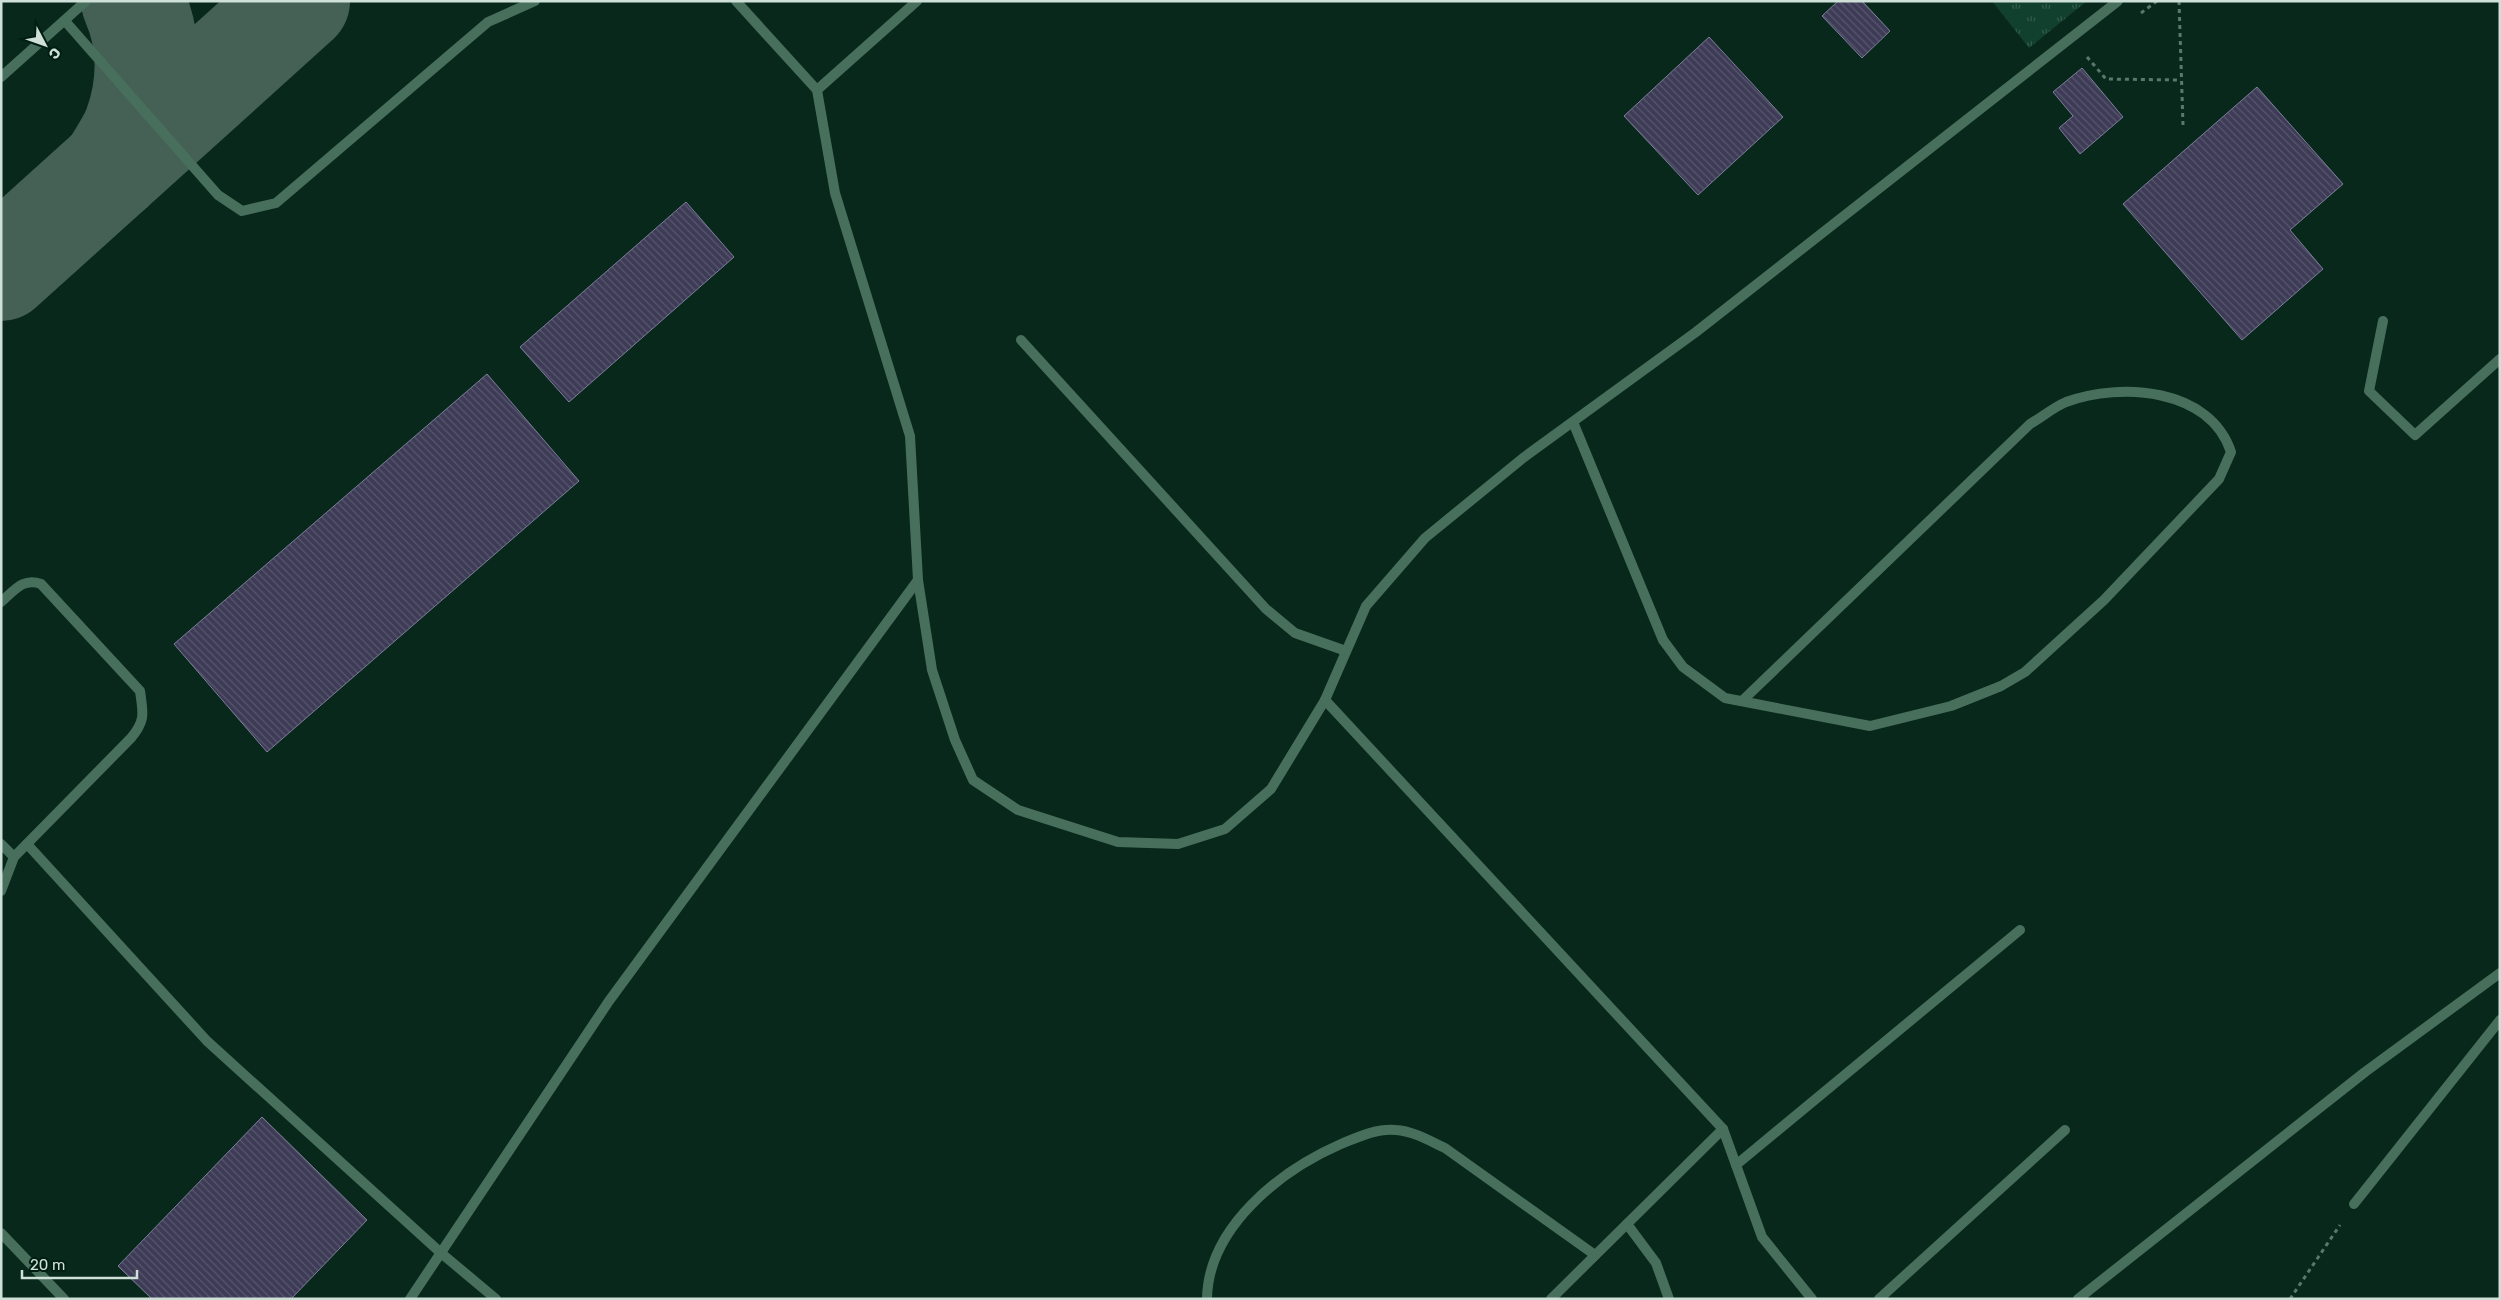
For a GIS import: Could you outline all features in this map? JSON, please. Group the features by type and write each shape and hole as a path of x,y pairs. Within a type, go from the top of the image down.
{"street":[{"path":"1,78 86,1"},
{"path":"65,20 218,195 242,211 276,203 437,63 488,22 535,1"},
{"path":"736,1 818,90 835,193 910,436 918,580 932,670 955,740 973,780 1018,810 1118,842 1178,844 1225,828 1272,789 1324,700 1366,606 1425,538 1523,458 1696,332 2118,1"},
{"path":"818,90 917,1"},
{"path":"2383,321 2369,391 2415,435 2500,360"},
{"path":"1021,340 1266,609 1295,633 1346,651"},
{"path":"1573,422 1662,640 1684,667 1726,698 1870,726 1951,706 2001,686 2025,672 2104,600 2219,479 2231,452 2227,438 2205,415 2185,402 2138,392 2113,391 2065,403 2030,424 1742,701"},
{"path":"410,1299 609,1001 918,580"},
{"path":"1,602 24,582 33,581 41,584 140,691 143,713 141,726 131,738 14,857 1,891"},
{"path":"1324,700 1723,1129 1762,1237 1812,1299"},
{"path":"1,844 14,857"},
{"path":"27,844 207,1041 441,1253 496,1299"},
{"path":"1736,1165 2020,930"},
{"path":"2078,1299 2365,1072 2500,973"},
{"path":"2354,1204 2500,1020"},
{"path":"1551,1299 1723,1129"},
{"path":"1207,1299 1207,1285 1215,1256 1231,1229 1259,1196 1312,1156 1364,1134 1395,1130 1418,1135 1445,1148 1595,1256"},
{"path":"1879,1299 2065,1130"},
{"path":"1627,1224 1656,1263 1669,1299"},
{"path":"1,1233 64,1299"}],"path":[{"path":"2133,19 2157,1"},
{"path":"2180,1 2183,125"},
{"path":"2086,55 2106,79 2181,80"},
{"path":"2290,1299 2354,1204"}],"green space":[{"path":"1992,1 2087,1 2029,48"}],"building":[{"path":"1838,1 1862,1 1890,31 1862,58 1822,16"},
{"path":"1709,37 1783,117 1698,195 1624,116"},
{"path":"2082,68 2123,117 2080,154 2059,128 2073,116 2053,92"},
{"path":"2257,87 2343,184 2290,230 2323,269 2242,340 2123,204"},
{"path":"686,202 734,257 569,402 520,347"},
{"path":"487,374 579,481 267,752 174,644"},
{"path":"262,1117 367,1220 291,1299 152,1299 118,1266"}],"taxiway":[{"path":"112,169 134,131 144,94 147,63 146,47 139,16 133,1"},
{"path":"1,269 298,1"}]}
